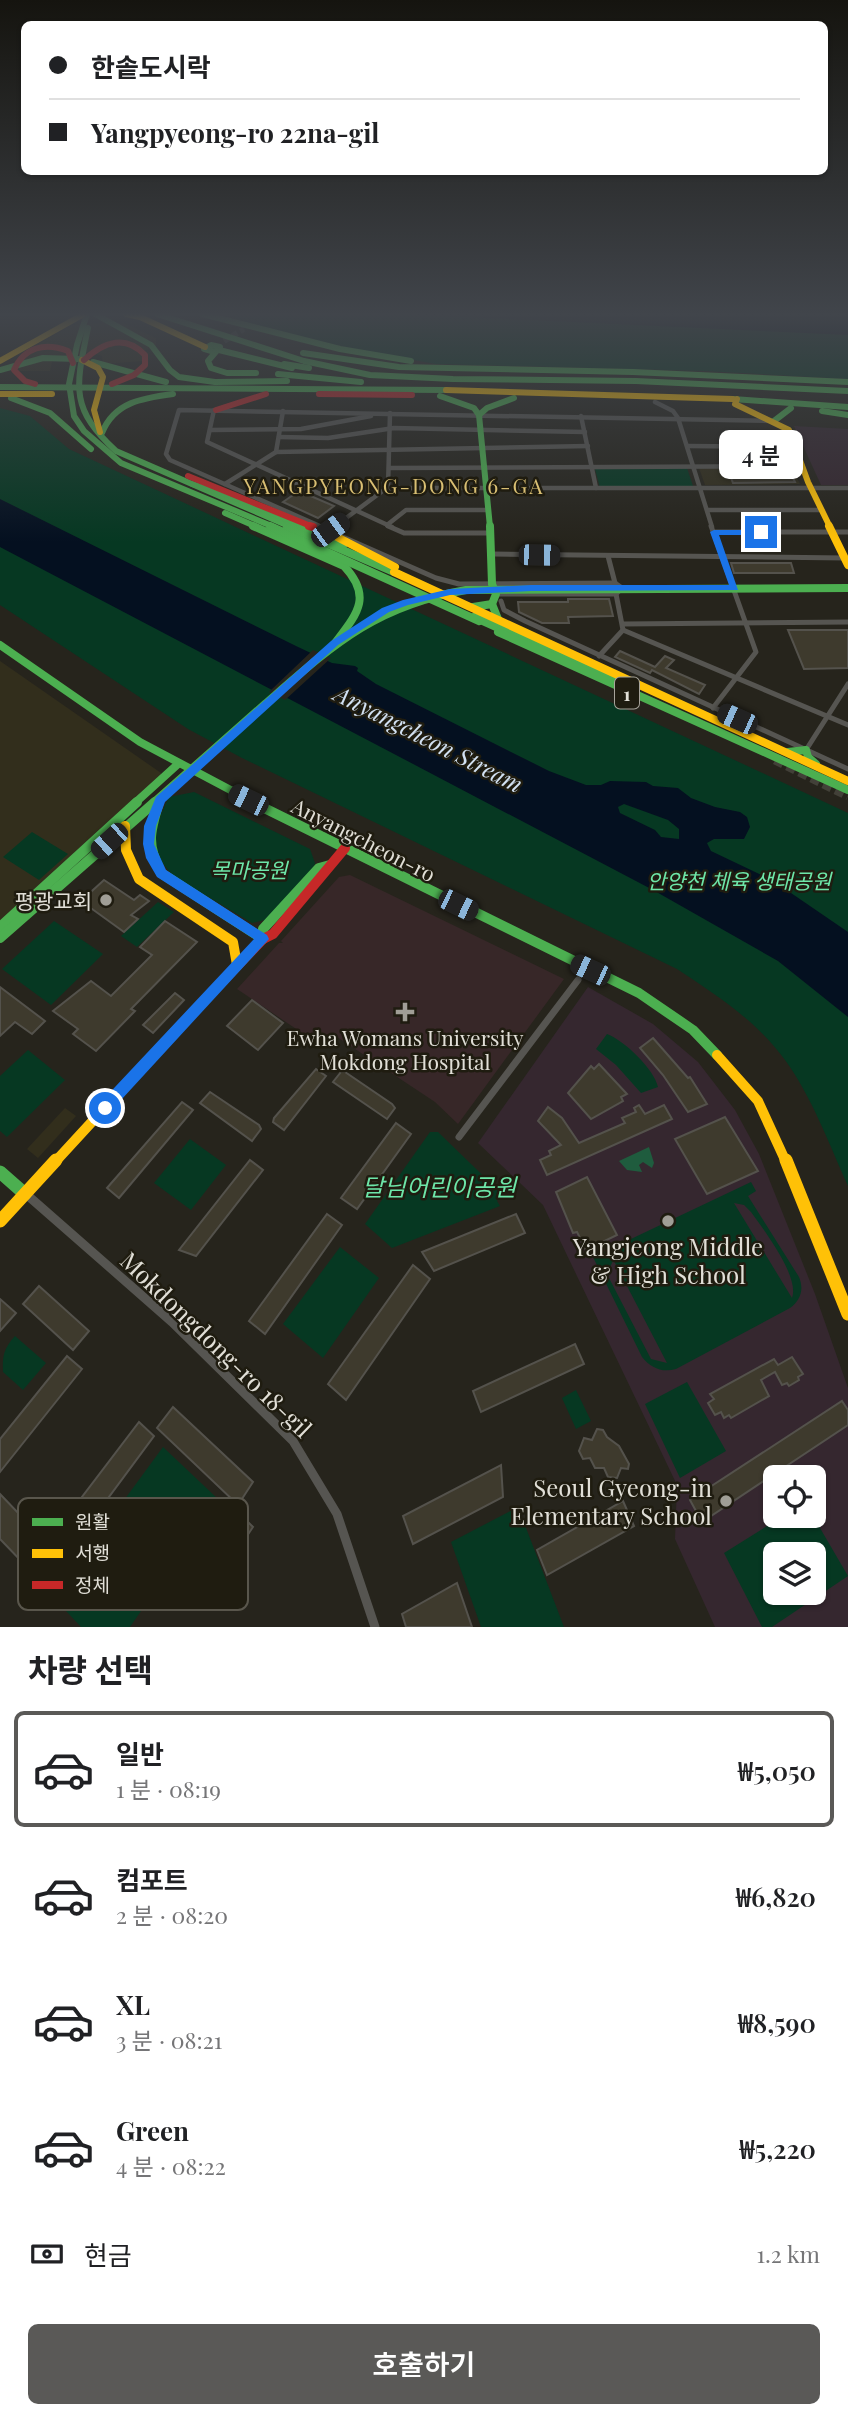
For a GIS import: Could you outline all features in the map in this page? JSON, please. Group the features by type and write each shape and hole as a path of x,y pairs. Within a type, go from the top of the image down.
{"main road":[{"path":"2,393 29,390"},
{"name":"1","path":"74,390 71,415 91,442 112,458 474,617 520,644 757,747 848,790"},
{"path":"99,390 93,398 93,420 102,433 132,454 344,544"},
{"path":"93,398 133,390"},
{"path":"445,390 848,407"},
{"path":"825,390 848,391"},
{"path":"2,393 93,398 173,394 266,394 654,402 736,401 848,414"},
{"path":"2,393 46,410 61,420 84,444 112,458"},
{"path":"102,433 104,421 117,409 137,401 173,394"},
{"path":"215,410 266,394"},
{"path":"440,396 474,408 479,415 493,554 492,584 499,620"},
{"name":"1","path":"72,398 86,423 110,447 139,463 197,483 848,781"},
{"path":"479,415 487,408 514,398"},
{"path":"736,401 746,412 774,421 789,430 792,447 809,488 847,560"},
{"path":"774,421 791,408"},
{"path":"208,500 216,508 239,520 348,568 360,583 363,598 356,614 335,643"},
{"path":"5,928 160,800 335,643 369,619 406,602 458,591 531,588 848,588"},
{"path":"471,607 480,608 496,600"},
{"path":"474,617 628,687"},
{"name":"Anyangcheon-ro","path":"0,645 140,743 639,993 693,1030 731,1067 758,1101 774,1131 845,1299 848,1314"},
{"path":"692,709 705,711 713,708 715,715 724,724"},
{"path":"784,751 806,750 808,757 820,768"},
{"path":"0,938 5,928 107,828 178,764"},
{"path":"160,800 150,826 150,851 162,873 263,939"},
{"path":"107,828 119,825 127,829 126,850 139,879 233,942 237,965"},
{"path":"0,1221 237,965 263,939 273,933 345,848"},
{"path":"0,1172 25,1194"}],"street":[{"path":"654,402 673,411 678,418 756,652 713,708"},
{"path":"617,588 459,584 445,581 167,457 179,410 774,421"},
{"path":"215,410 207,442 387,525 407,533 489,533"},
{"path":"276,452 283,411"},
{"path":"210,430 304,429 378,412"},
{"path":"387,488 390,413"},
{"path":"581,416 596,488"},
{"path":"356,419 364,432"},
{"path":"279,438 321,439 389,428 584,432"},
{"path":"225,484 276,452 588,446"},
{"path":"688,446 792,447"},
{"path":"388,468 801,466"},
{"path":"330,530 387,488 848,488"},
{"path":"387,525 406,510 487,510"},
{"path":"707,510 820,510"},
{"path":"714,532 848,532"},
{"path":"493,554 847,560"},
{"path":"608,556 617,588 623,627"},
{"path":"496,600 617,588"},
{"path":"496,600 505,610 599,656 848,769"},
{"path":"599,656 623,627 746,622 848,622"},
{"path":"623,627 848,725"},
{"path":"806,750 848,684"},
{"path":"459,1137 578,980"},
{"name":"Mokdongdong-ro 18-gil","path":"25,1194 172,1322 293,1441 337,1514 375,1627"}],"shaded area":[{"path":"794,426 848,429 848,485 821,485"},
{"path":"699,468 792,468 800,484 705,485"},
{"path":"0,661 161,773 162,781 0,923"},
{"name":"Ewha Womans University Mokdong Hospital","path":"350,875 564,979 458,1124 435,1102 334,1035 314,1041 237,989 279,943 283,943 281,941 339,877"},
{"name":"Yangjeong Middle & High School","path":"588,987 653,1024 698,1062 735,1110 759,1154 815,1294 848,1388 848,1627 715,1627 675,1539 677,1485 543,1205 478,1143"},
{"path":"65,1108 76,1116 38,1158 27,1149"}],"green space":[{"name":"안양천 체육 생태공원","path":"0,408 30,416 69,449 848,813 848,1186 812,1105 795,1074 774,1046 749,1021 677,969 242,758 188,729 0,605"},
{"path":"687,468 693,486 600,488 595,469"},
{"name":"목마공원","path":"194,792 310,849 315,863 313,872 269,919 252,923 175,877 159,857 154,838 169,797"},
{"path":"32,832 68,854 39,880 3,857"},
{"path":"158,902 174,912 137,947 121,936"},
{"path":"54,921 103,954 51,1005 2,969"},
{"path":"607,1034 638,1056 651,1072 658,1087 641,1093 616,1065 596,1049"},
{"path":"28,1050 65,1080 7,1137 0,1131 0,1076"},
{"name":"달님어린이공원","path":"430,1132 438,1132 502,1194 497,1201 500,1206 392,1248 365,1224"},
{"path":"190,1139 226,1165 191,1210 154,1183"},
{"path":"649,1147 654,1163 652,1168 643,1162 639,1165 642,1172 627,1170 619,1161"},
{"path":"751,1182 756,1191 748,1196 799,1277 801,1290 799,1298 790,1308 676,1369 661,1370 642,1357 593,1257","holes":["734,1203 744,1205 751,1212 779,1254 791,1278 792,1298","614,1261 667,1363 651,1359 609,1278"]},
{"path":"340,1247 379,1278 323,1358 283,1324"},
{"path":"15,1336 46,1363 23,1390 3,1372 4,1352"},
{"path":"687,1382 726,1451 680,1478 645,1404"},
{"path":"576,1390 591,1421 576,1429 562,1398"},
{"path":"163,1447 217,1498 126,1498"},
{"path":"518,1507 564,1627 481,1627 451,1542"},
{"path":"764,1528 820,1528 848,1576 826,1591 826,1542 763,1542 763,1605 805,1605 772,1627 762,1627 724,1553"},
{"path":"65,1610 142,1610 130,1627 81,1627"}],"water":[{"name":"Anyangcheon Stream","path":"0,499 332,663 355,666 357,671 376,684 549,771 586,785 601,785 610,781 646,782 653,786 678,788 691,798 740,812 747,817 750,827 744,839 714,839 707,843 711,851 772,880 848,932 848,1017 778,961 653,890 0,547","holes":["624,804 668,820 679,829 679,839 661,837 655,830 620,813 618,807"]}],"pier":[{"path":"313,650 331,658 285,700 269,692"}],"building":[{"path":"728,471 790,471 795,482 733,483"},
{"path":"299,491 334,506 318,518 283,502"},
{"path":"731,563 791,563 794,573 734,573"},
{"path":"568,599 609,599 613,616 568,617 569,623 542,623 519,612 518,602 568,602"},
{"path":"788,630 848,630 848,668 804,669"},
{"path":"620,651 655,667 665,656 674,660 666,668 705,685 699,694 652,670 650,673 615,657"},
{"name":"평광교회","path":"104,880 134,900 140,895 149,901 131,915 138,919 124,932 81,901"},
{"path":"165,921 197,942 131,1009 135,1011 96,1051 73,1034 78,1029 53,1011 91,981 111,996 152,955 140,947"},
{"path":"0,987 45,1021 32,1034 15,1022 0,1036"},
{"path":"175,993 184,1000 153,1033 143,1025"},
{"path":"252,1000 283,1023 258,1050 227,1026"},
{"path":"653,1038 688,1078 690,1077 707,1104 688,1112 663,1075 640,1048"},
{"path":"599,1064 627,1094 621,1097 623,1101 591,1119 568,1093 591,1066 594,1069"},
{"path":"316,1069 326,1076 284,1130 273,1122 274,1118"},
{"path":"341,1072 345,1072 392,1104 395,1108 387,1119 333,1082"},
{"path":"210,1092 259,1125 261,1129 252,1141 200,1103"},
{"path":"182,1102 193,1110 119,1198 107,1188"},
{"path":"639,1105 645,1114 664,1105 672,1119 547,1175 540,1160 551,1155 549,1151 561,1145 538,1121 548,1107 562,1118 579,1143 625,1123 622,1118 636,1112 634,1108"},
{"path":"725,1117 758,1171 707,1194 675,1139"},
{"path":"396,1123 411,1134 357,1209 341,1198"},
{"path":"250,1160 263,1170 196,1256 179,1250"},
{"path":"587,1177 617,1235 586,1250 577,1232 573,1233 556,1192"},
{"path":"327,1214 342,1225 265,1334 249,1321"},
{"path":"516,1214 525,1233 434,1271 422,1252"},
{"path":"413,1265 430,1279 346,1400 328,1384"},
{"path":"39,1286 89,1331 73,1350 23,1304"},
{"path":"0,1299 16,1313 0,1331"},
{"path":"575,1344 584,1364 481,1412 473,1391"},
{"path":"67,1356 82,1369 0,1472 0,1439"},
{"path":"792,1357 803,1374 798,1377 799,1380 789,1386 787,1383 782,1385 775,1372 761,1380 769,1396 731,1418 729,1415 724,1418 721,1412 715,1415 708,1403 714,1399 710,1394 774,1359 778,1365"},
{"path":"842,1401 848,1410 848,1425 788,1465 763,1465 763,1481 702,1522 690,1500"},
{"path":"173,1407 253,1482 243,1498 231,1498 157,1428"},
{"path":"139,1422 154,1436 108,1498 81,1498"},
{"path":"597,1429 603,1430 607,1437 619,1446 629,1464 628,1469 621,1468 617,1478 608,1477 604,1468 595,1468 590,1458 583,1459 579,1451 584,1438 592,1440"},
{"path":"501,1465 503,1497 413,1544 403,1516"},
{"path":"0,1494 18,1513 18,1558 0,1539"},
{"path":"623,1501 634,1526 547,1575 537,1550"},
{"path":"248,1522 253,1527 248,1535"},
{"path":"457,1583 472,1627 406,1627 402,1614"}],"tunnel":[{"path":"775,760 848,796"}],"traffic: fast":[{"path":"69,390 74,416 84,431 121,463 290,534 479,621"},
{"path":"79,390 82,410 89,423 116,451 394,572"},
{"path":"435,390 446,390"},
{"path":"825,390 848,391"},
{"path":"102,433 113,414 130,403 173,394"},
{"path":"440,396 474,408 479,415 487,408 514,398"},
{"path":"11,398 50,413 91,449"},
{"path":"733,399 848,407"},
{"path":"774,421 791,408"},
{"path":"822,411 848,415"},
{"path":"479,415 493,554 492,584 496,594 492,604"},
{"path":"192,484 231,496 344,544"},
{"path":"225,513 344,566 354,576 359,586 360,605 335,643"},
{"path":"0,938 335,643 365,623 397,608 430,597 466,590 848,588"},
{"path":"473,607 492,604 498,619"},
{"path":"474,617 628,687"},
{"path":"498,632 848,790"},
{"path":"0,645 140,742 200,776 639,993 693,1030 717,1055"},
{"path":"788,752 806,750 808,757 816,764"},
{"path":"0,927 178,764"},
{"path":"159,801 149,838 152,855 161,873 263,939"},
{"path":"263,939 263,929 319,868 330,865"},
{"path":"0,1172 25,1194"}],"traffic: slow":[{"path":"99,390 94,417 100,432"},
{"path":"446,390 733,399"},
{"path":"0,394 52,394"},
{"path":"737,399 735,404 789,430 808,482 848,565"},
{"path":"337,537 395,567"},
{"path":"394,572 848,781"},
{"path":"125,826 126,850 139,879 233,942 237,965"},
{"path":"0,1221 180,1026"},
{"path":"717,1055 758,1101 774,1131 848,1314"}],"traffic: jam":[{"path":"216,410 266,394"},
{"path":"319,394 412,395"},
{"path":"188,476 313,527"},
{"path":"180,1026 263,939 273,934 345,848"}],"place":[{"name":"평광교회","path":"106,900"},
{"name":"Ewha Womans University Mokdong Hospital","path":"405,1012"},
{"name":"Yangjeong Middle & High School","path":"668,1221"},
{"name":"Seoul Gyeong-in Elementary School","path":"726,1501"}],"district":[{"name":"YANGPYEONG-DONG 6-GA","path":"394,485"}],"route":[{"path":"105,1108 263,939 169,880 156,866 150,851 149,836 160,800 335,643 352,629 386,610 406,602 450,592 531,588 734,588 714,532 761,532"}]}
